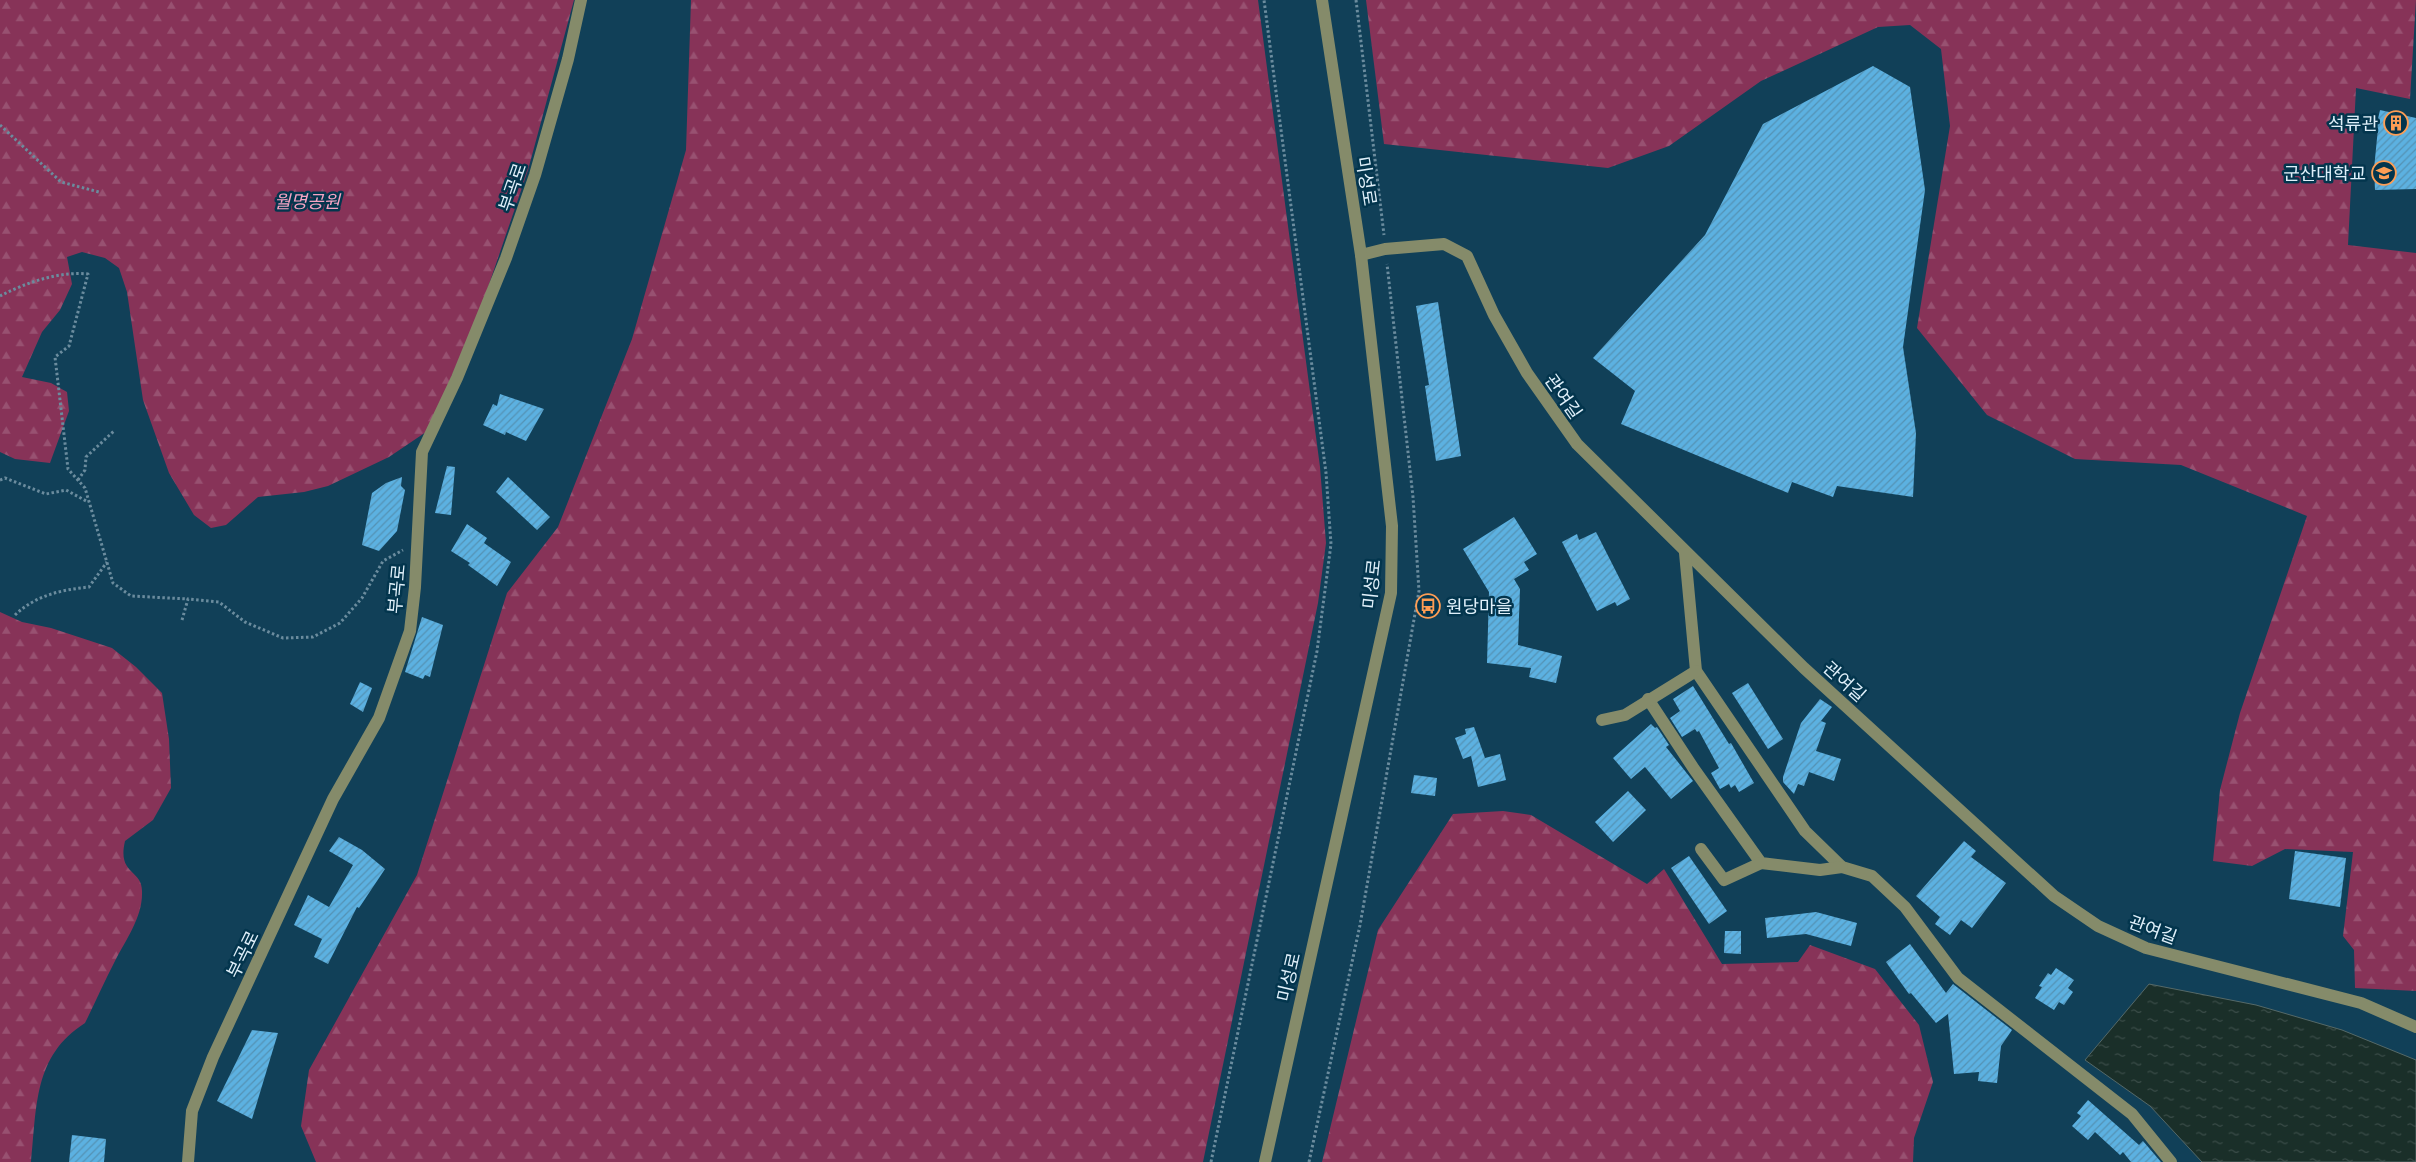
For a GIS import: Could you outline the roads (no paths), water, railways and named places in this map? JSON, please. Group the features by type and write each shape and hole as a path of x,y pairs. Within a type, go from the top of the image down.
{"street":[{"name":"부곡로","path":"188,1162 192,1112 213,1057 333,799 380,718 410,631 415,587 422,452 457,378 506,258 529,193 546,141 581,0"},
{"name":"미성로","path":"1265,1162 1391,592 1392,526 1361,255 1322,0"},
{"name":"관여길","path":"1361,255 1385,249 1444,244 1468,256 1494,316 1527,373 1577,444 1685,553 1804,668 2054,896 2098,926 2146,948 2361,1003 2416,1028"},
{"path":"1685,553 1696,671 1805,831 1842,866 1872,876 1905,907 1958,978 2132,1114 2171,1162"},
{"path":"1602,720 1625,715 1696,671"},
{"path":"1648,699 1694,769 1761,862"},
{"path":"1701,849 1724,880 1761,862 1820,870 1842,866"}],"water":[{"path":"2149,984 2256,1005 2342,1030 2416,1060 2416,1162 2202,1162 2150,1106 2085,1060"}],"place":[{"name":"석류관","path":"2396,123"},
{"name":"군산대학교","path":"2384,173"},
{"name":"원당마을","path":"1428,606"}],"park label":[{"name":"월명공원","path":"307,201"}]}
